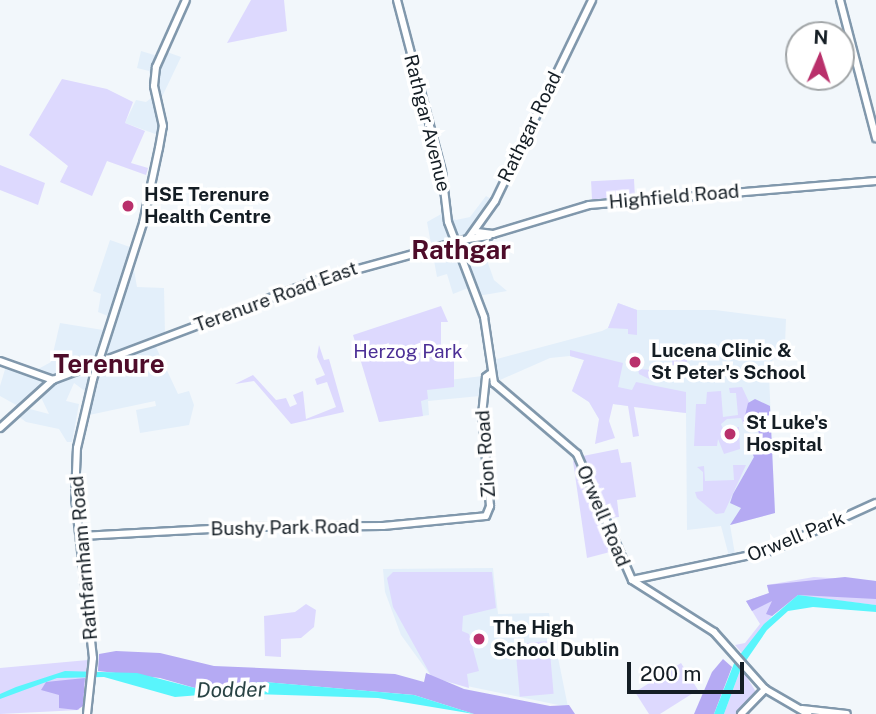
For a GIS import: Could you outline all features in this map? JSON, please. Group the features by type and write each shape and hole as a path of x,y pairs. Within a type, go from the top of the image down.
{"street":[{"name":"Rathfarnham Road","path":"87,714 92,668 76,457 93,379 144,218 160,144 162,122 154,78 160,54 186,0"},
{"name":"Rathgar Avenue","path":"397,0 457,245"},
{"name":"Rathgar Road","path":"457,245 477,232 592,0"},
{"path":"840,0 876,138"},
{"name":"Highfield Road","path":"477,232 493,234 589,205 875,180"},
{"path":"468,239 475,241 493,234"},
{"name":"Terenure Road East","path":"52,380 315,281 376,262 457,245"},
{"name":"Orwell Road","path":"457,245 481,307 490,374 494,383 577,454 632,580 703,624 734,653 765,689 793,708 808,714"},
{"path":"0,361 52,380 0,428"},
{"path":"85,368 93,379"},
{"name":"Zion Road","path":"489,513 483,393 490,374"},
{"name":"Zion Road","path":"483,393 494,383"},
{"name":"Orwell Park","path":"632,580 770,551 876,503"},
{"name":"Bushy Park Road","path":"80,536 274,526 383,526 489,513"},
{"path":"741,714 765,689"},
{"name":"Orwell Road","path":"793,708 847,714"}],"shaded area":[{"path":"141,51 164,58 167,52 181,57 161,99 168,131 158,135 125,123 136,100 146,102 154,96 149,71 137,68"},
{"path":"486,196 495,201 477,232 494,280 507,291 472,297 468,288 453,294 447,274 437,277 427,222 443,213 456,220 470,217"},
{"path":"110,240 130,247 137,287 164,288 165,334 134,345 137,352 155,345 178,394 189,391 194,405 189,425 140,433 136,410 156,406 155,401 89,415 93,397 74,383 66,401 79,404 72,442 67,442 59,429 26,422 18,416 26,408 49,414 37,389 18,406 0,396 0,386 6,366 29,374 51,362 60,323 103,330 108,316 98,312 101,294 93,291"},
{"name":"St Luke's Hospital","path":"618,303 637,310 715,310 786,319 785,345 776,345 769,375 775,513 730,525 736,560 730,560 721,526 687,530 686,413 613,404 599,419 589,402 572,391 584,360 570,356 550,358 500,380 493,360 602,331 608,328"},
{"path":"483,376 480,396 428,401 429,415 379,422 372,389"},
{"path":"755,399 770,406 775,513 730,525 741,508 730,503 733,494 754,457 746,440 759,438 758,424 743,424 748,403"},
{"name":"The High School Dublin","path":"493,568 498,614 549,613 568,707 433,679 401,635 385,592 383,569"},
{"path":"845,577 876,581 876,599 798,595 772,616 766,614 772,601 752,611 746,601 769,593 767,585"},
{"path":"116,651 160,653 214,666 395,674 424,682 426,673 464,689 550,706 569,705 575,714 474,714 414,695 264,682 195,688 160,678 98,671 99,654"},
{"path":"723,659 732,667 714,714 694,714 712,672"},
{"path":"85,678 83,706 77,710 59,708 59,695 41,690 46,682"}],"green space":[{"path":"251,0 284,0 287,31 227,43"},
{"path":"62,79 107,89 133,102 125,123 145,131 131,163 148,168 146,175 107,161 92,196 60,182 68,166 29,135"},
{"path":"0,165 45,183 38,205 0,190"},
{"path":"634,179 635,197 592,199 591,181"},
{"path":"618,303 637,310 637,335 628,334 628,329 608,328"},
{"name":"Herzog Park","path":"441,306 448,322 441,322 441,348 454,348 454,387 427,390 428,399 421,401 423,416 379,422 353,335"},
{"path":"319,345 324,360 329,359 344,412 291,424 254,381 235,384 253,375 276,400 286,398 290,407 297,404 293,395 303,391 306,419 336,407 327,382 317,385 315,379 325,375 317,357"},
{"path":"570,350 623,363 618,387 632,390 636,382 686,392 686,413 634,407 639,436 633,437 628,406 613,404 609,421 615,438 595,444 599,419 589,402 572,391 584,360 570,356"},
{"path":"672,354 687,355 687,375 675,375 676,366 671,365 670,375 649,379 639,374 638,369 653,370 654,363 672,363"},
{"path":"742,387 749,402 746,420 743,424 741,418 727,419 721,424 723,429 739,427 740,449 724,454 718,439 717,446 694,446 696,404 706,404 707,392 721,391 723,417 738,415 736,393 730,393 729,388"},
{"path":"618,449 621,463 631,462 636,497 617,500 619,517 608,518 583,456"},
{"path":"575,461 610,552 587,558"},
{"path":"733,465 746,465 724,513 716,514 697,498 695,492 703,491 703,472 697,467 704,466 705,481 734,480"},
{"path":"393,572 492,572 496,608 463,616 462,631 469,634 479,671 467,674 469,688 432,677 393,607 387,578"},
{"path":"814,577 876,581 876,605 798,596 772,616 742,653 735,645 745,643 760,624 746,601 769,593 767,585"},
{"path":"306,604 316,610 314,627 301,638 281,639 281,657 265,656 264,616 295,612"},
{"path":"549,641 554,694 520,697 515,644"},
{"path":"88,660 79,710 0,714 0,668"},
{"path":"681,663 698,690 660,714 649,714 635,692"},
{"path":"741,668 756,692 736,714 724,714"}],"water":[{"path":"798,595 876,605 876,612 813,607 788,611 767,630 741,668 724,714 714,714 735,661 764,624"},
{"name":"Dodder","path":"65,671 137,673 195,688 265,682 414,695 474,714 378,698 225,693 175,697 104,677 57,678 0,699 0,694 16,687"}],"place":[{"name":"HSE Terenure Health Centre","path":"128,206"},
{"name":"Lucena Clinic & St Peter's School","path":"635,362"},
{"name":"St Luke's Hospital","path":"730,434"},
{"name":"The High School Dublin","path":"479,639"}],"district":[{"name":"Rathgar","path":"461,250"},
{"name":"Terenure","path":"109,364"}]}
